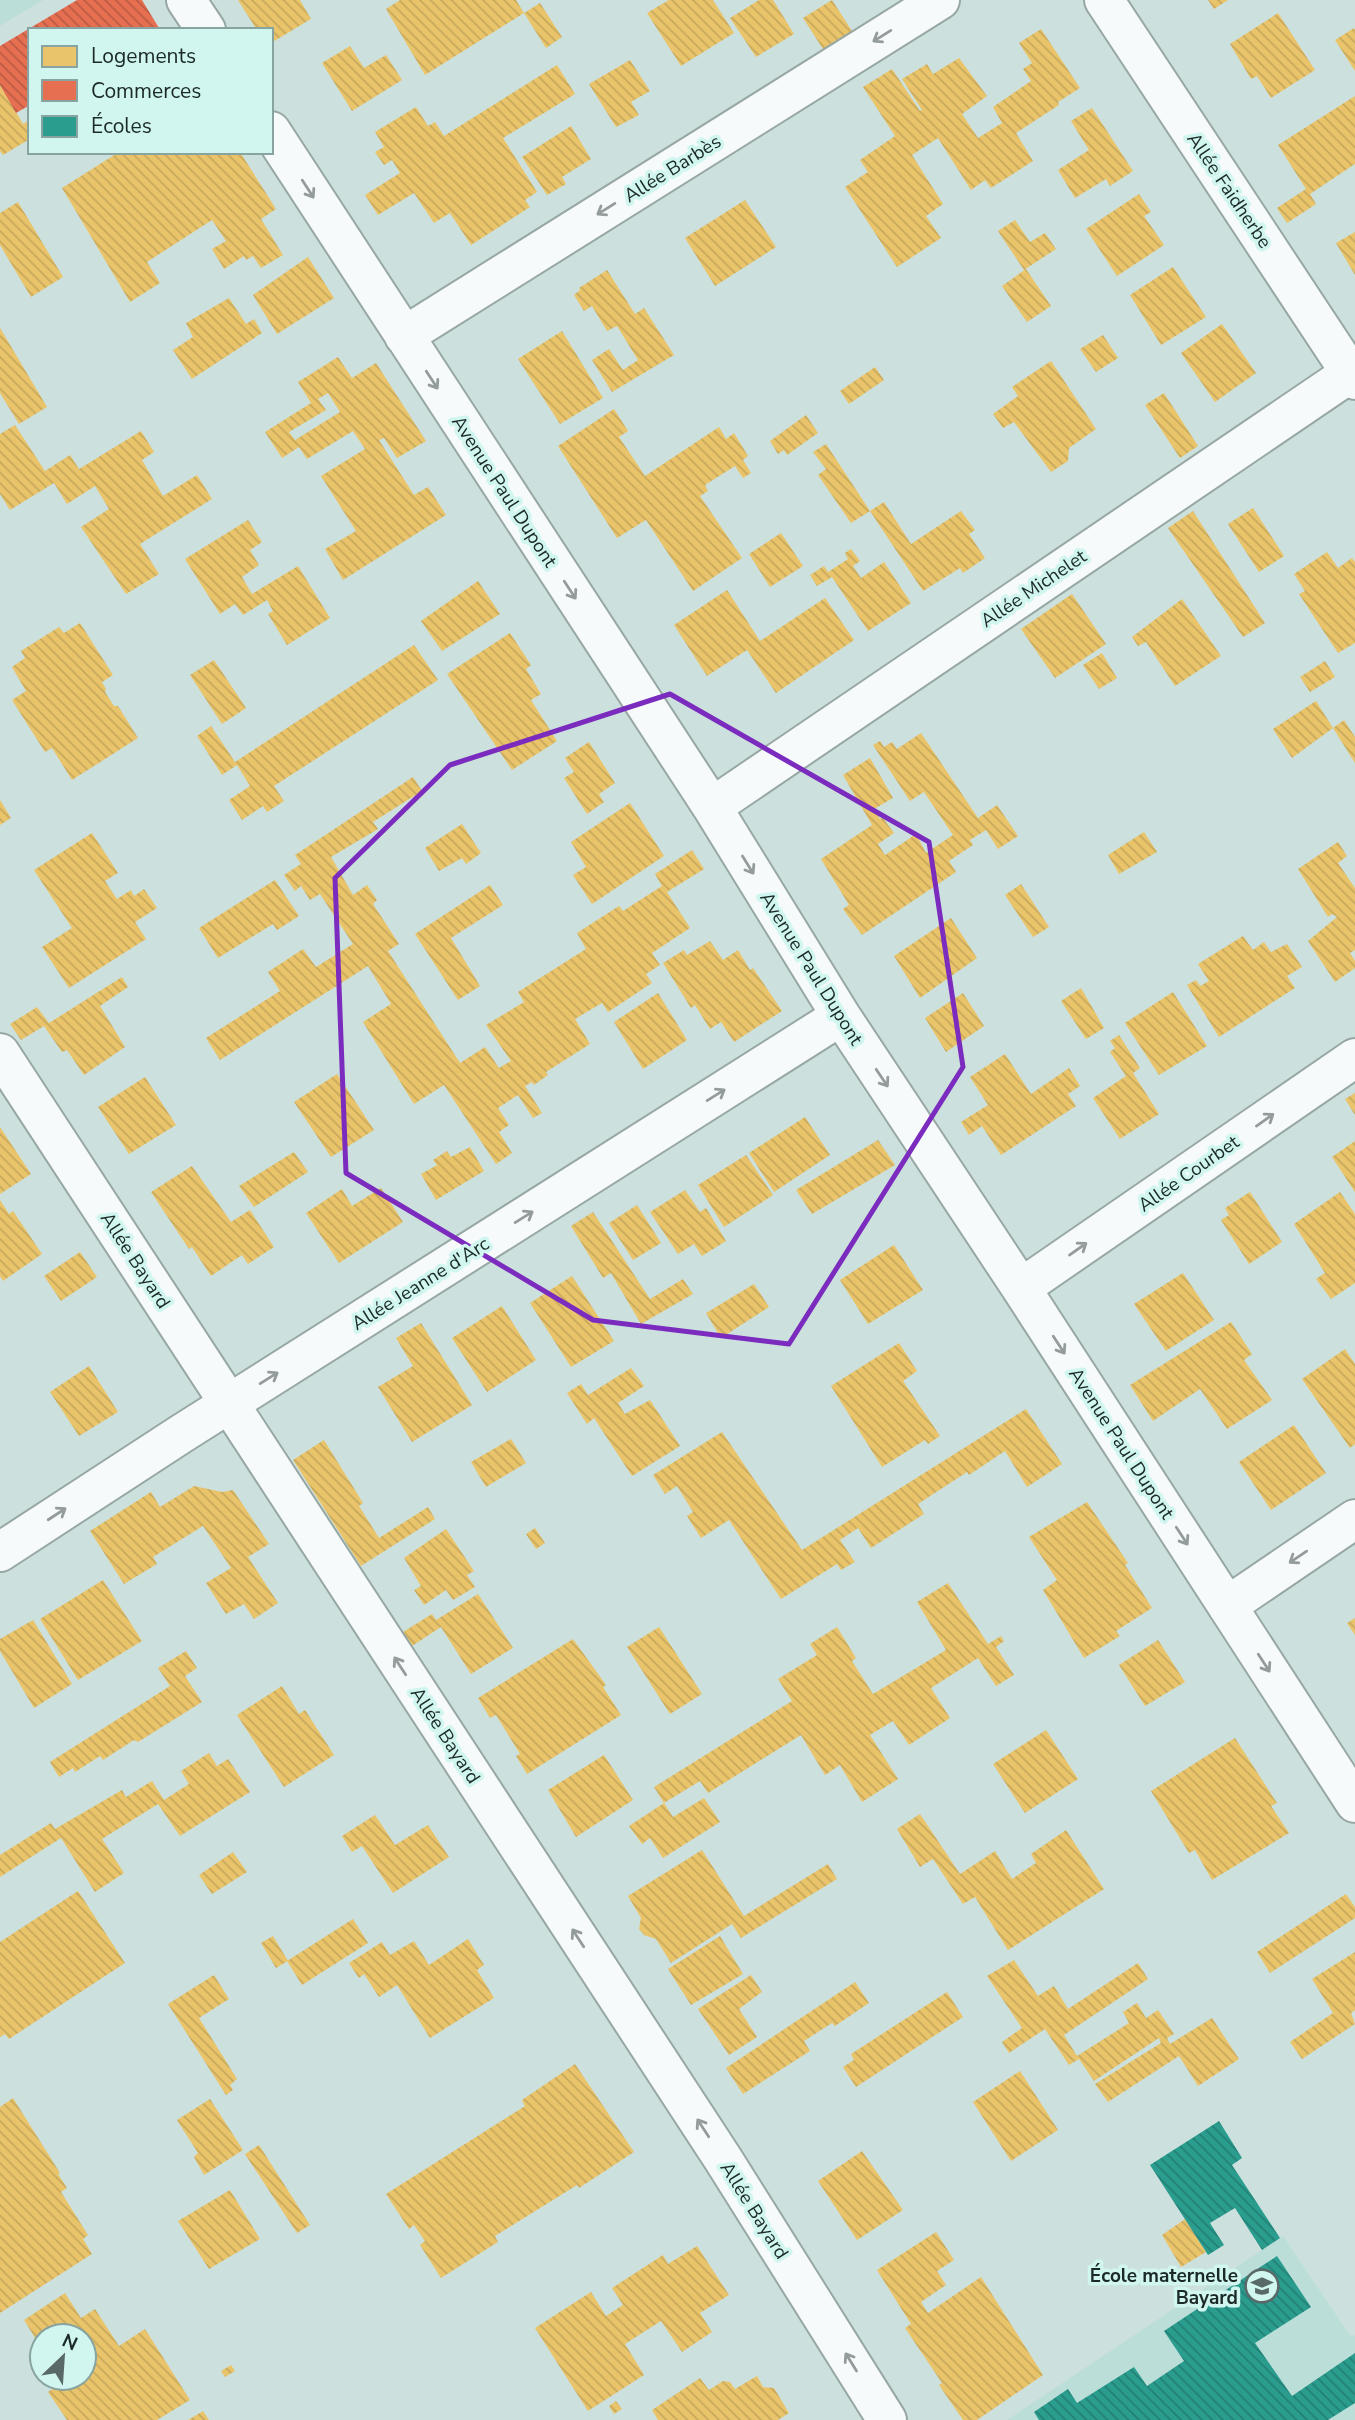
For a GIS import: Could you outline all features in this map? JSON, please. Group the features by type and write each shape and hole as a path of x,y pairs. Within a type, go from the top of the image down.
{"street":[{"path":"186,0 205,28"},
{"name":"Allée Barbès","path":"404,336 940,0"},
{"name":"Allée Faidherbe","path":"1104,0 1354,374"},
{"name":"Avenue Paul Dupont","path":"273,134 712,807 841,1016 1355,1803"},
{"name":"Allée Michelet","path":"712,807 1354,374"},
{"name":"Allée Jeanne d'Arc","path":"0,1552 229,1403 841,1016"},
{"name":"Allée Bayard","path":"0,1053 723,2159 887,2420"},
{"name":"Allée Courbet","path":"1021,1288 1355,1058"},
{"path":"1227,1605 1355,1519"}],"highlighted area":[{"path":"670,694 929,842 963,1067 789,1344 593,1320 346,1173 335,878 450,765"}],"shaded area":[{"path":"0,0 43,0 0,26"},
{"name":"École maternelle Bayard","path":"1283,2236 1351,2337 1355,2335 1355,2420 1007,2420"}],"building: Logements":[{"path":"238,0 300,0 311,19 273,42 273,28 256,28"},
{"path":"400,0 516,0 524,13 425,75 386,9"},
{"path":"669,0 713,0 734,33 681,66 647,13"},
{"path":"759,0 773,0 794,34 756,57 730,18"},
{"path":"832,0 852,31 823,49 803,18"},
{"path":"1208,0 1228,0 1214,9"},
{"path":"540,3 562,37 546,48 524,13"},
{"path":"1278,13 1315,70 1271,98 1257,76 1251,79 1230,44"},
{"path":"1354,28 1355,30 1355,71 1335,40"},
{"path":"1041,29 1080,88 1016,133 1033,161 991,188 985,180 971,190 938,138 912,155 943,204 926,216 941,238 897,267 845,187 868,172 860,160 895,136 863,87 892,69 920,111 922,110 902,79 927,64 933,74 959,58 987,96 962,114 978,138 1002,123 993,107 1031,81 1023,69 1032,63 1019,43"},
{"path":"350,46 364,68 386,55 402,80 352,111 322,63"},
{"path":"630,60 650,91 631,102 639,115 616,127 589,84"},
{"path":"557,65 575,94 503,138 537,192 525,200 530,207 471,245 450,213 434,223 414,193 378,215 365,195 400,173 392,160 384,165 375,152 384,147 375,132 416,107 428,126 435,122 444,136"},
{"path":"0,85 23,124 28,121 28,140 3,155 0,151"},
{"path":"1355,96 1355,164 1310,194 1316,204 1287,223 1277,208 1306,189 1278,145"},
{"path":"1092,108 1133,171 1110,186 1106,179 1075,198 1058,170 1089,150 1071,121"},
{"path":"571,126 591,159 562,177 566,184 547,195 522,157"},
{"path":"116,154 241,154 276,209 261,219 283,255 261,268 253,256 246,260 244,256 224,269 212,249 226,241 212,220 147,262 160,283 130,302 62,188"},
{"path":"1139,194 1151,212 1144,216 1164,245 1117,276 1086,229"},
{"path":"745,200 776,247 715,286 685,238"},
{"path":"18,202 63,277 31,297 0,245 0,213"},
{"path":"1015,220 1030,242 1045,233 1056,249 1024,270 998,231"},
{"path":"1355,232 1355,275 1336,243"},
{"path":"308,257 334,298 277,334 253,295"},
{"path":"1173,267 1206,317 1161,345 1130,295"},
{"path":"1026,269 1051,306 1027,322 1002,286"},
{"path":"607,270 635,314 644,308 674,355 612,392 592,360 609,349 623,370 638,360 617,326 607,331 592,306 584,311 574,295 579,288"},
{"path":"229,298 246,324 254,319 262,333 192,379 173,350 193,337 186,323"},
{"path":"1222,324 1256,373 1215,402 1181,353"},
{"path":"0,328 47,407 19,424 0,393"},
{"path":"562,331 603,398 560,424 518,359"},
{"path":"1103,335 1118,358 1096,372 1080,349"},
{"path":"338,357 352,378 376,363 426,441 397,458 384,438 379,440 414,495 428,487 446,515 343,580 325,549 356,531 321,476 365,449 353,431 307,459 299,447 282,458 265,432 311,403 298,382","holes":["328,393 340,412 295,440 289,432 326,410 318,399"]},
{"path":"1051,361 1096,429 1069,448 1068,461 1051,472 1014,422 1003,428 993,414 1018,396 1012,387"},
{"path":"875,367 884,380 849,404 840,391"},
{"path":"1164,393 1198,446 1180,458 1145,405"},
{"path":"614,409 628,431 619,437 645,476 719,427 726,439 734,433 748,456 743,460 751,473 743,478 735,466 705,485 708,491 700,496 742,558 693,591 646,520 617,538 558,446"},
{"path":"806,415 818,433 787,455 784,450 778,454 770,441"},
{"path":"15,425 45,471 70,455 79,469 141,431 154,452 142,460 163,496 197,475 212,499 140,544 159,574 126,594 81,527 109,509 95,486 67,504 54,483 10,510 0,494 0,434"},
{"path":"826,444 870,511 851,523 818,475 826,469 813,452"},
{"path":"884,502 911,544 961,511 975,530 969,534 985,558 963,573 960,568 923,591 870,511"},
{"path":"1253,508 1284,556 1259,572 1228,524"},
{"path":"1193,511 1265,623 1243,637 1168,528"},
{"path":"248,520 262,542 250,550 259,565 242,577 252,594 298,566 330,618 287,645 268,614 273,611 267,600 243,615 235,604 220,614 185,559"},
{"path":"781,533 803,566 770,587 749,554"},
{"path":"851,549 860,561 853,566 861,578 884,562 911,603 868,631 832,577 817,586 810,575 824,566 828,572 848,559 845,553"},
{"path":"1327,552 1338,568 1352,558 1355,562 1355,643 1338,653 1299,594 1305,591 1294,574"},
{"path":"478,581 500,614 442,651 421,621"},
{"path":"727,590 760,641 825,598 854,640 776,693 747,650 707,676 674,625"},
{"path":"1072,594 1106,644 1055,678 1021,629"},
{"path":"1182,599 1221,656 1175,686 1146,642 1138,646 1132,637"},
{"path":"80,623 113,675 102,682 105,692 114,706 118,706 138,738 72,780 52,748 45,752 12,700 26,691 12,667 25,658 21,651 59,627 64,633"},
{"path":"510,633 531,665 526,669 541,694 531,700 557,741 512,770 447,674"},
{"path":"414,645 438,680 274,786 284,801 267,812 263,806 242,820 229,800 250,786 237,765 222,775 197,736 211,726 235,762"},
{"path":"1102,653 1117,678 1099,689 1083,665"},
{"path":"214,660 246,708 222,724 190,675"},
{"path":"1325,661 1335,677 1310,692 1300,677"},
{"path":"1316,701 1333,728 1292,758 1273,729"},
{"path":"1344,720 1355,737 1355,763 1333,728"},
{"path":"921,733 978,818 997,805 1018,836 998,849 986,830 970,840 973,845 949,861 956,872 862,935 843,909 849,905 821,859 872,825 843,775 870,758 893,798 874,809 894,833 878,844 885,855 916,834 926,853 953,835 924,792 910,801 873,745 880,741 884,747 892,742 897,749"},
{"path":"589,742 615,783 599,794 604,802 587,814 564,778 574,772 565,758"},
{"path":"413,777 422,791 373,822 378,829 331,857 353,895 367,885 377,900 373,904 399,944 388,951 460,1063 485,1047 499,1068 511,1061 486,1025 524,1002 518,992 586,949 577,933 619,906 623,911 662,886 655,874 692,850 704,869 667,892 690,928 652,953 660,965 646,974 652,983 608,1012 602,1003 575,1019 590,1044 546,1072 548,1075 534,1085 532,1082 525,1086 542,1113 533,1118 518,1095 498,1108 509,1125 499,1132 512,1153 496,1164 444,1085 414,1104 363,1022 391,1004 368,966 220,1060 206,1038 280,991 268,972 303,949 316,967 353,944 320,894 310,900 301,886 295,891 284,875 301,864 295,855"},
{"path":"0,800 11,818 0,825"},
{"path":"630,803 664,856 592,904 573,875 586,867 571,842"},
{"path":"462,824 481,853 466,864 462,858 439,871 425,848"},
{"path":"1144,832 1157,852 1119,874 1108,855"},
{"path":"92,833 118,873 105,881 117,899 131,890 134,896 144,889 157,908 135,922 146,939 69,988 42,947 72,928 34,870"},
{"path":"1338,842 1347,856 1338,863 1355,888 1355,950 1350,953 1355,961 1355,968 1335,982 1308,941 1337,917 1332,914 1328,917 1298,869"},
{"path":"275,880 299,916 277,930 273,924 218,958 199,928"},
{"path":"1021,884 1049,927 1033,937 1005,895"},
{"path":"490,885 503,905 451,938 480,986 458,1000 415,934"},
{"path":"951,918 977,958 920,998 894,956"},
{"path":"1243,936 1253,950 1264,942 1271,952 1287,944 1302,967 1287,976 1295,988 1219,1037 1187,985 1196,980 1200,986 1209,981 1198,964"},
{"path":"710,941 723,960 738,950 782,1011 734,1042 721,1022 710,1029 695,1005 691,1008 663,963 684,950 687,955"},
{"path":"122,977 128,987 100,1006 125,1047 84,1075 67,1050 62,1052 44,1026 21,1040 10,1024 37,1007 49,1023"},
{"path":"1081,988 1104,1028 1086,1039 1061,1001"},
{"path":"1173,992 1207,1046 1159,1075 1125,1023"},
{"path":"658,993 687,1040 643,1069 614,1022"},
{"path":"963,993 984,1026 946,1052 925,1018"},
{"path":"1119,1035 1140,1068 1133,1073 1159,1114 1120,1139 1093,1098 1126,1076 1110,1052 1115,1048 1110,1041"},
{"path":"1005,1054 1031,1094 1069,1068 1080,1086 1068,1094 1076,1106 1001,1155 982,1126 969,1135 961,1122 988,1105 970,1077"},
{"path":"337,1074 374,1130 331,1157 294,1102"},
{"path":"145,1077 176,1125 129,1154 98,1107"},
{"path":"1355,1093 1355,1115 1345,1099"},
{"path":"805,1117 830,1155 774,1192 749,1153"},
{"path":"0,1127 31,1174 0,1194"},
{"path":"878,1140 895,1165 812,1214 796,1190"},
{"path":"1355,1141 1355,1192 1332,1157"},
{"path":"470,1147 484,1171 436,1200 421,1174 437,1165 433,1160 447,1151 451,1157"},
{"path":"294,1152 308,1172 254,1207 239,1186"},
{"path":"746,1155 773,1195 724,1227 698,1185"},
{"path":"192,1166 231,1222 250,1210 274,1247 248,1264 242,1255 211,1276 192,1247 189,1249 151,1192"},
{"path":"381,1188 403,1222 339,1263 306,1213 342,1189 352,1206"},
{"path":"685,1190 700,1212 706,1208 726,1241 702,1256 694,1244 678,1254 650,1212"},
{"path":"1250,1192 1282,1242 1249,1264 1221,1220 1229,1215 1225,1208"},
{"path":"1340,1192 1355,1214 1355,1283 1331,1299 1316,1279 1325,1273 1294,1224"},
{"path":"0,1200 9,1214 13,1211 42,1254 3,1281 0,1276"},
{"path":"637,1205 661,1243 633,1260 609,1223"},
{"path":"593,1212 650,1299 683,1279 693,1294 641,1324 611,1273 603,1278 571,1226"},
{"path":"894,1245 923,1290 868,1324 840,1280"},
{"path":"80,1252 97,1277 61,1301 44,1276"},
{"path":"1183,1273 1214,1320 1166,1351 1134,1304"},
{"path":"572,1276 614,1341 571,1367 530,1303"},
{"path":"754,1284 769,1307 721,1338 706,1313"},
{"path":"502,1306 536,1360 487,1392 452,1338"},
{"path":"1231,1322 1252,1354 1244,1360 1272,1400 1227,1429 1200,1389 1153,1421 1130,1385"},
{"path":"421,1323 472,1405 412,1442 378,1387 413,1366 396,1338"},
{"path":"899,1343 917,1371 903,1381 940,1436 928,1444 925,1440 882,1467 831,1386"},
{"path":"1345,1349 1355,1364 1355,1444 1350,1448 1302,1379"},
{"path":"89,1366 118,1412 79,1436 50,1392"},
{"path":"631,1368 644,1386 618,1403 625,1414 650,1400 680,1446 632,1476 594,1418 587,1424 567,1393 581,1384 588,1395"},
{"path":"1026,1409 1062,1464 1027,1487 1005,1451 918,1504 924,1514 871,1548 858,1528 840,1540 855,1562 841,1570 837,1564 781,1599 729,1520 701,1538 687,1516 693,1512 677,1486 665,1494 653,1475 722,1432 802,1550"},
{"path":"1294,1425 1326,1473 1271,1510 1239,1462"},
{"path":"511,1439 526,1463 486,1487 471,1462"},
{"path":"324,1440 363,1503 359,1506 379,1538 428,1507 435,1519 361,1566 293,1460"},
{"path":"194,1486 222,1492 233,1490 269,1544 248,1557 278,1603 254,1619 244,1604 226,1614 206,1583 231,1568 203,1526 153,1557 157,1564 124,1584 90,1531 151,1492 160,1507"},
{"path":"1087,1502 1128,1563 1125,1565 1152,1608 1116,1631 1120,1636 1084,1658 1043,1590 1057,1580 1029,1537"},
{"path":"535,1528 545,1543 536,1549 526,1534"},
{"path":"446,1529 474,1571 467,1575 475,1587 453,1600 446,1590 424,1605 414,1590 421,1586 404,1558"},
{"path":"103,1580 142,1641 78,1680 40,1619"},
{"path":"948,1583 988,1644 1001,1636 1004,1641 996,1647 1014,1675 996,1686 978,1658 931,1688 950,1718 909,1745 893,1721 870,1735 898,1779 862,1802 840,1765 825,1775 801,1735 708,1793 700,1781 664,1803 654,1787 792,1701 778,1679 817,1655 810,1644 837,1627 856,1658 852,1661 873,1694 946,1650 917,1602"},
{"path":"478,1594 513,1648 471,1674 441,1627 412,1646 403,1632 432,1614 436,1620"},
{"path":"1355,1618 1355,1635 1347,1623"},
{"path":"33,1620 72,1684 34,1708 0,1651 0,1639"},
{"path":"659,1627 702,1694 670,1714 627,1647"},
{"path":"573,1639 606,1685 603,1687 621,1715 527,1774 516,1756 520,1754 496,1715 490,1718 478,1698"},
{"path":"1158,1640 1185,1682 1145,1706 1119,1665"},
{"path":"186,1651 197,1668 185,1676 202,1702 138,1742 134,1740 103,1760 100,1756 75,1772 73,1768 59,1777 50,1762 170,1686 158,1668"},
{"path":"282,1686 299,1714 305,1710 334,1755 284,1787 237,1715"},
{"path":"1046,1730 1078,1779 1025,1813 993,1764"},
{"path":"1235,1738 1277,1803 1271,1806 1289,1833 1212,1880 1195,1850 1189,1853 1151,1791"},
{"path":"209,1753 217,1766 228,1759 250,1792 180,1836 158,1804 102,1839 124,1873 95,1892 61,1838 0,1877 0,1855 51,1823 55,1829 122,1790 126,1797 152,1781 164,1800 189,1784 181,1771"},
{"path":"604,1755 633,1800 576,1837 548,1790"},
{"path":"704,1798 720,1822 663,1858 650,1838 642,1844 629,1826 664,1803 673,1817"},
{"path":"920,1814 960,1874 995,1851 1012,1879 1036,1863 1031,1854 1066,1830 1104,1889 1008,1950 975,1897 963,1904 933,1859 920,1867 897,1829"},
{"path":"375,1815 395,1845 428,1825 449,1857 393,1893 362,1846 352,1852 342,1836"},
{"path":"702,1850 744,1916 828,1864 837,1879 741,1938 732,1924 671,1963 656,1939 644,1935 639,1929 641,1918 628,1896"},
{"path":"233,1852 247,1872 212,1894 199,1875"},
{"path":"78,1891 125,1963 9,2039 5,2034 0,2037 0,1942"},
{"path":"1346,1894 1355,1907 1355,1918 1270,1973 1257,1952"},
{"path":"353,1919 368,1943 302,1985 287,1961"},
{"path":"273,1936 288,1961 276,1968 261,1943"},
{"path":"720,1936 743,1974 691,2005 668,1969"},
{"path":"468,1939 484,1965 477,1970 494,1998 430,2038 397,1985 379,1997 364,1974 359,1978 349,1963 382,1942 390,1955 414,1941 429,1965"},
{"path":"1355,1952 1355,2010 1351,2013 1355,2024 1302,2059 1290,2042 1333,2013 1312,1979"},
{"path":"1014,1960 1038,1996 1054,1986 1068,2009 1138,1963 1148,1979 1064,2035 1077,2056 1129,2023 1123,2012 1137,2003 1146,2018 1158,2010 1174,2034 1167,2038 1170,2044 1212,2018 1239,2059 1198,2086 1179,2056 1108,2102 1095,2084 1161,2043 1159,2038 1094,2081 1079,2059 1069,2065 1045,2029 1009,2053 1002,2042 1022,2028 987,1976"},
{"path":"214,1975 229,1999 199,2018 237,2079 230,2085 233,2090 226,2095 168,2004"},
{"path":"751,1975 762,1992 739,2009 757,2037 729,2055 698,2009"},
{"path":"855,1982 869,2003 835,2026 832,2023 804,2041 810,2051 743,2094 726,2068"},
{"path":"947,1992 963,2017 856,2087 843,2067 854,2060 851,2054"},
{"path":"575,2064 634,2152 579,2188 577,2185 495,2236 498,2242 441,2278 420,2245 425,2241 414,2225 409,2229 386,2194 525,2106 522,2100"},
{"path":"1020,2071 1058,2130 1011,2161 973,2102"},
{"path":"13,2098 60,2173 58,2174 67,2188 61,2192 88,2235 83,2239 92,2254 0,2313 0,2107"},
{"path":"210,2099 243,2150 204,2175 194,2157 198,2153 177,2120"},
{"path":"259,2145 310,2225 297,2233 245,2154"},
{"path":"862,2151 903,2210 857,2240 818,2181"},
{"path":"230,2190 260,2239 209,2269 178,2221"},
{"path":"1185,2219 1206,2252 1181,2267 1162,2235"},
{"path":"936,2232 954,2260 937,2271 946,2285 921,2302 928,2313 981,2277 1043,2375 977,2420 963,2420 939,2385 942,2383 905,2328 911,2324 877,2270"},
{"path":"697,2246 729,2295 700,2313 712,2332 682,2352 661,2321 625,2344 644,2375 588,2411 535,2328 591,2292 606,2316 623,2305 612,2288 663,2255 668,2264"},
{"path":"65,2293 81,2318 95,2309 119,2346 145,2329 190,2400 157,2420 67,2420 48,2392 98,2392 98,2322 28,2322 28,2326 24,2320"},
{"path":"231,2365 235,2371 225,2377 221,2371"},
{"path":"757,2376 763,2387 774,2388 789,2413 778,2420 658,2420 652,2410 700,2378 709,2390 723,2381 730,2382 735,2389"},
{"path":"616,2401 622,2409 614,2414 609,2406"},
{"path":"203,2411 209,2420 188,2420"}],"building: Commerces":[{"path":"77,0 142,0 159,28 30,28"},
{"path":"28,29 28,106 16,113 0,85 0,46"}],"building: Écoles":[{"path":"1219,2121 1242,2158 1232,2165 1280,2238 1262,2250 1235,2208 1210,2223 1224,2245 1208,2255 1150,2165"},
{"name":"École maternelle Bayard","path":"1277,2256 1311,2307 1255,2343 1292,2396 1355,2353 1355,2403 1328,2420 1039,2420 1034,2412 1068,2389 1077,2403 1134,2367 1147,2386 1184,2361 1164,2331"}],"place":[{"name":"École maternelle Bayard","path":"1262,2286"}]}
